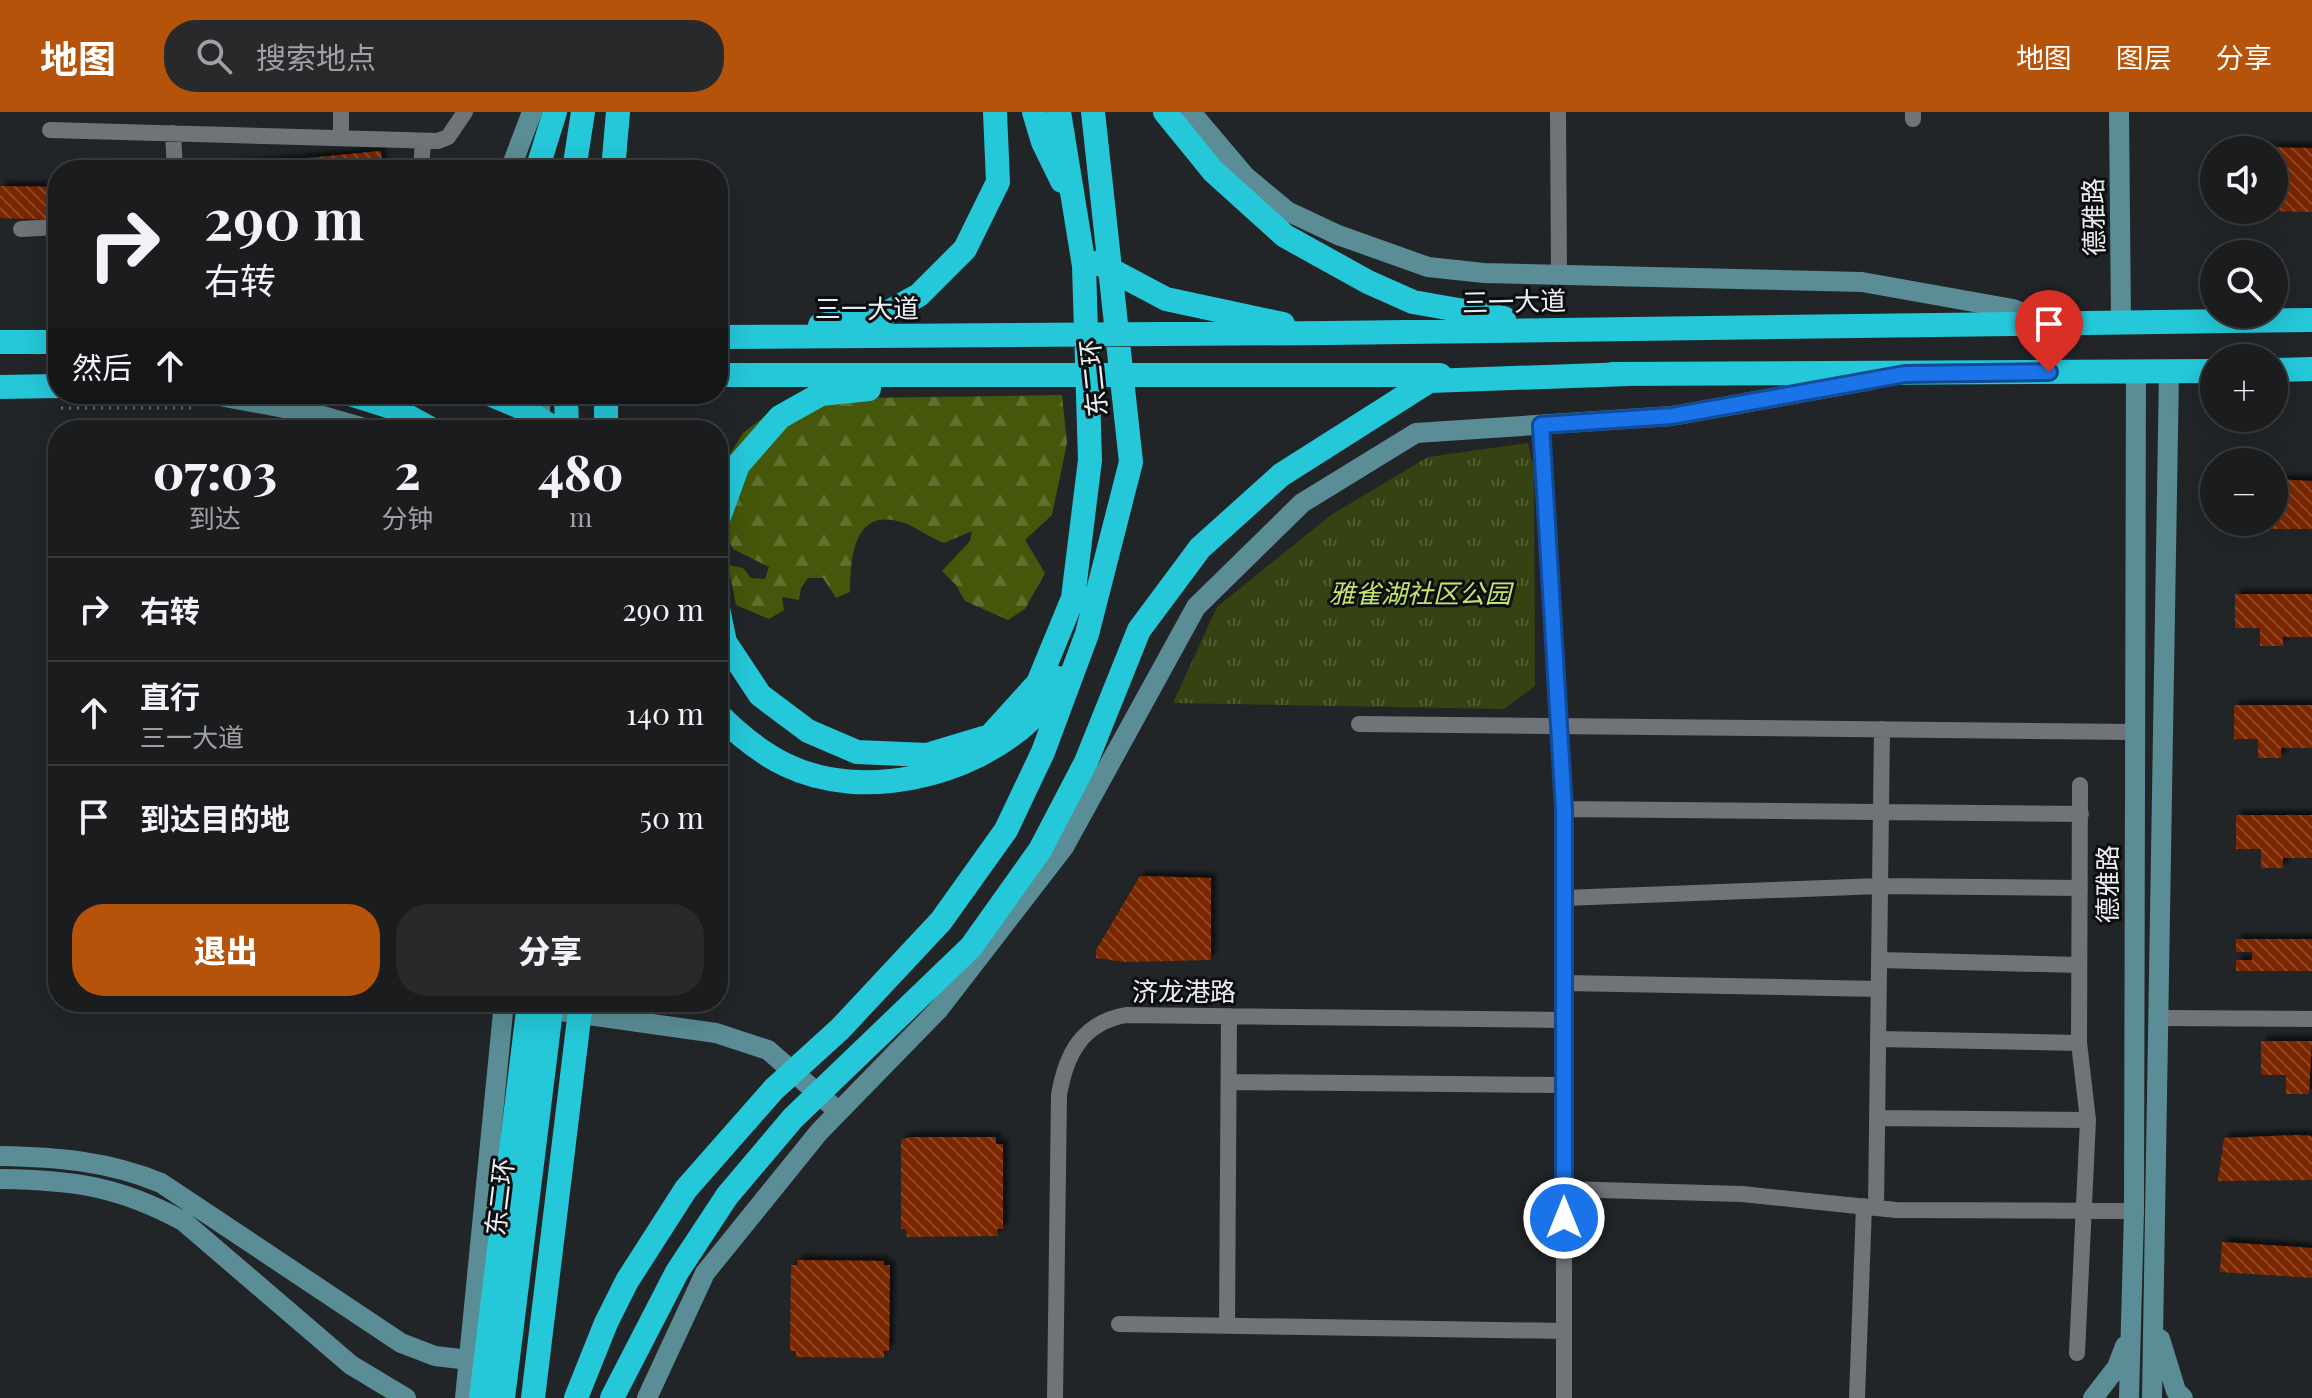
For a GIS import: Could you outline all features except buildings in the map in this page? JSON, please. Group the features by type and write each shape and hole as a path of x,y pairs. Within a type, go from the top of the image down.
{"highway":[{"path":"524,160 555,112"},
{"path":"614,160 618,112"},
{"path":"750,337 883,315 919,295 965,249 998,182 995,112"},
{"path":"1034,112 1043,142 1104,266 1166,299 1328,333"},
{"path":"728,647 760,695 808,731 857,752 927,755 990,736 1038,683 1073,598 1090,460 1084,266 1059,112"},
{"name":"东二环","path":"1087,634 1131,462 1093,112"},
{"path":"1165,112 1213,171 1285,236 1368,282 1413,302 1476,314 1594,328"},
{"path":"576,160 582,118"},
{"name":"三一大道","path":"728,337 1328,333 2312,320"},
{"path":"0,342 48,342"},
{"path":"2288,370 2312,369"},
{"path":"728,375 970,377 2200,371"},
{"path":"612,1398 677,1272 727,1196 793,1118 971,947 1040,850 1086,762 1139,630 1200,548 1281,475 1429,381 1629,374"},
{"path":"728,492 738,465 780,417 821,394 970,377"},
{"path":"0,387 48,395"},
{"path":"382,404 415,420"},
{"path":"513,404 541,420"},
{"path":"728,723 761,751 789,767 873,783 909,780 964,762 1001,743 1033,717 1087,634"},
{"path":"576,1398 606,1323 627,1281 686,1189 774,1089 898,970 980,870 1006,830 1043,752 1087,634"},
{"path":"481,1398 536,1012"},
{"name":"东二环","path":"503,1398 536,1012"},
{"path":"533,1398 580,1012"}],"street":[{"path":"341,112 341,138"},
{"path":"50,130 423,141 448,137 465,112"},
{"path":"520,160 532,112"},
{"path":"1191,112 1245,176 1287,211 1338,235 1428,267 1484,273 1862,282 2013,309 2048,322"},
{"path":"1558,112 1559,275"},
{"name":"德雅路","path":"2107,112 2114,321"},
{"name":"德雅路","path":"2114,321 2119,112"},
{"path":"173,133 174,160"},
{"path":"422,160 423,141"},
{"path":"21,229 48,228"},
{"name":"德雅路","path":"2129,1398 2134,1211 2136,371"},
{"name":"德雅路","path":"2152,1398 2169,371"},
{"path":"647,1398 705,1273 839,1112 939,1009 1064,847 1196,607 1302,503 1416,433 1672,416 1905,374"},
{"path":"262,404 337,420"},
{"path":"1541,425 1564,809 1564,1398"},
{"path":"1359,724 2135,732"},
{"path":"1857,1398 1877,1118 1882,729"},
{"path":"2077,1353 2081,1211 2088,1120 2079,1043 2080,785"},
{"path":"1564,809 2081,814"},
{"path":"1564,898 1880,886 2080,888"},
{"path":"1879,960 2079,965"},
{"path":"1564,983 1879,989"},
{"path":"465,1398 503,1012"},
{"path":"591,1012 716,1033 768,1050 839,1112"},
{"path":"1227,1325 1229,1016"},
{"name":"济龙港路","path":"1055,1398 1059,1095 1064,1068 1073,1046 1098,1023 1111,1018 1229,1016 1564,1020"},
{"path":"2160,1018 2312,1019"},
{"path":"1878,1039 2079,1043"},
{"path":"1229,1082 1564,1085"},
{"path":"1877,1118 2088,1120"},
{"path":"0,1156 90,1161 150,1178 188,1200 401,1343 435,1356 469,1360"},
{"path":"0,1179 84,1183 154,1206 183,1221 351,1365 406,1398"},
{"path":"1564,1189 1742,1194 1870,1207 2134,1211"},
{"path":"2154,1317 2176,1391 2183,1398"},
{"path":"1119,1324 1564,1331"},
{"path":"2093,1398 2117,1367 2130,1331"}],"path":[{"path":"166,404 181,405"}],"green space":[{"path":"1062,395 1067,443 1052,515 1025,540 1045,573 1025,609 1008,620 965,601 956,585 942,571 970,541 972,531 944,543 903,523 882,520 871,523 857,541 851,566 850,592 836,598 823,578 808,578 801,588 799,600 782,597 784,610 769,619 736,605 728,565 743,568 751,578 765,579 769,567 733,549 730,543 728,545 728,458 743,433 787,399"},
{"name":"雅雀湖社区公园","path":"1528,443 1534,469 1535,686 1504,709 1173,703 1217,607 1331,515 1428,457"}],"route":[{"path":"1564,1218 1564,809 1541,425 1672,416 1905,374 2049,372"}]}
